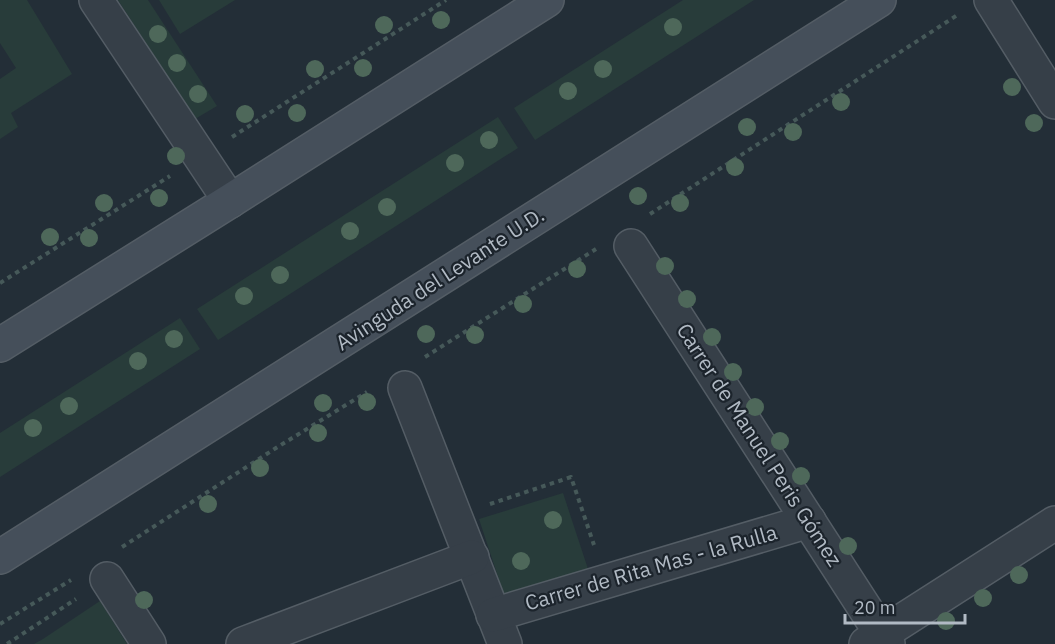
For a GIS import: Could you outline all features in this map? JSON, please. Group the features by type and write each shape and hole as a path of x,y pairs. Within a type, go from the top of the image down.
{"street":[{"path":"96,0 230,201"},
{"path":"0,345 547,0"},
{"name":"Avinguda del Levante U.D.","path":"0,558 879,0"},
{"path":"991,0 1055,102"},
{"name":"Carrer de Manuel Peris Gómez","path":"625,237 809,521 879,641"},
{"path":"400,379 499,629"},
{"name":"Carrer de Rita Mas - la Rulla","path":"499,629 606,581 809,521"},
{"path":"879,641 1055,523"},
{"path":"243,644 472,557"},
{"path":"101,568 149,644"}],"path":[{"path":"7,644 101,568 276,448 400,379 625,237 960,13"},
{"path":"455,515 571,477 606,581"},
{"path":"0,624 101,568"}],"green space":[{"path":"0,0 27,0 72,74 11,113 18,127 0,139 0,79 16,68 0,43"},
{"path":"118,0 148,0 217,106 195,119"},
{"path":"159,0 235,0 180,34"},
{"path":"683,0 754,0 535,140 514,108"},
{"path":"498,117 518,148 218,340 197,309"},
{"path":"180,318 200,349 0,477 0,433"},
{"path":"563,493 589,572 505,598 479,519"},
{"path":"100,601 127,644 34,644 43,639"}]}
